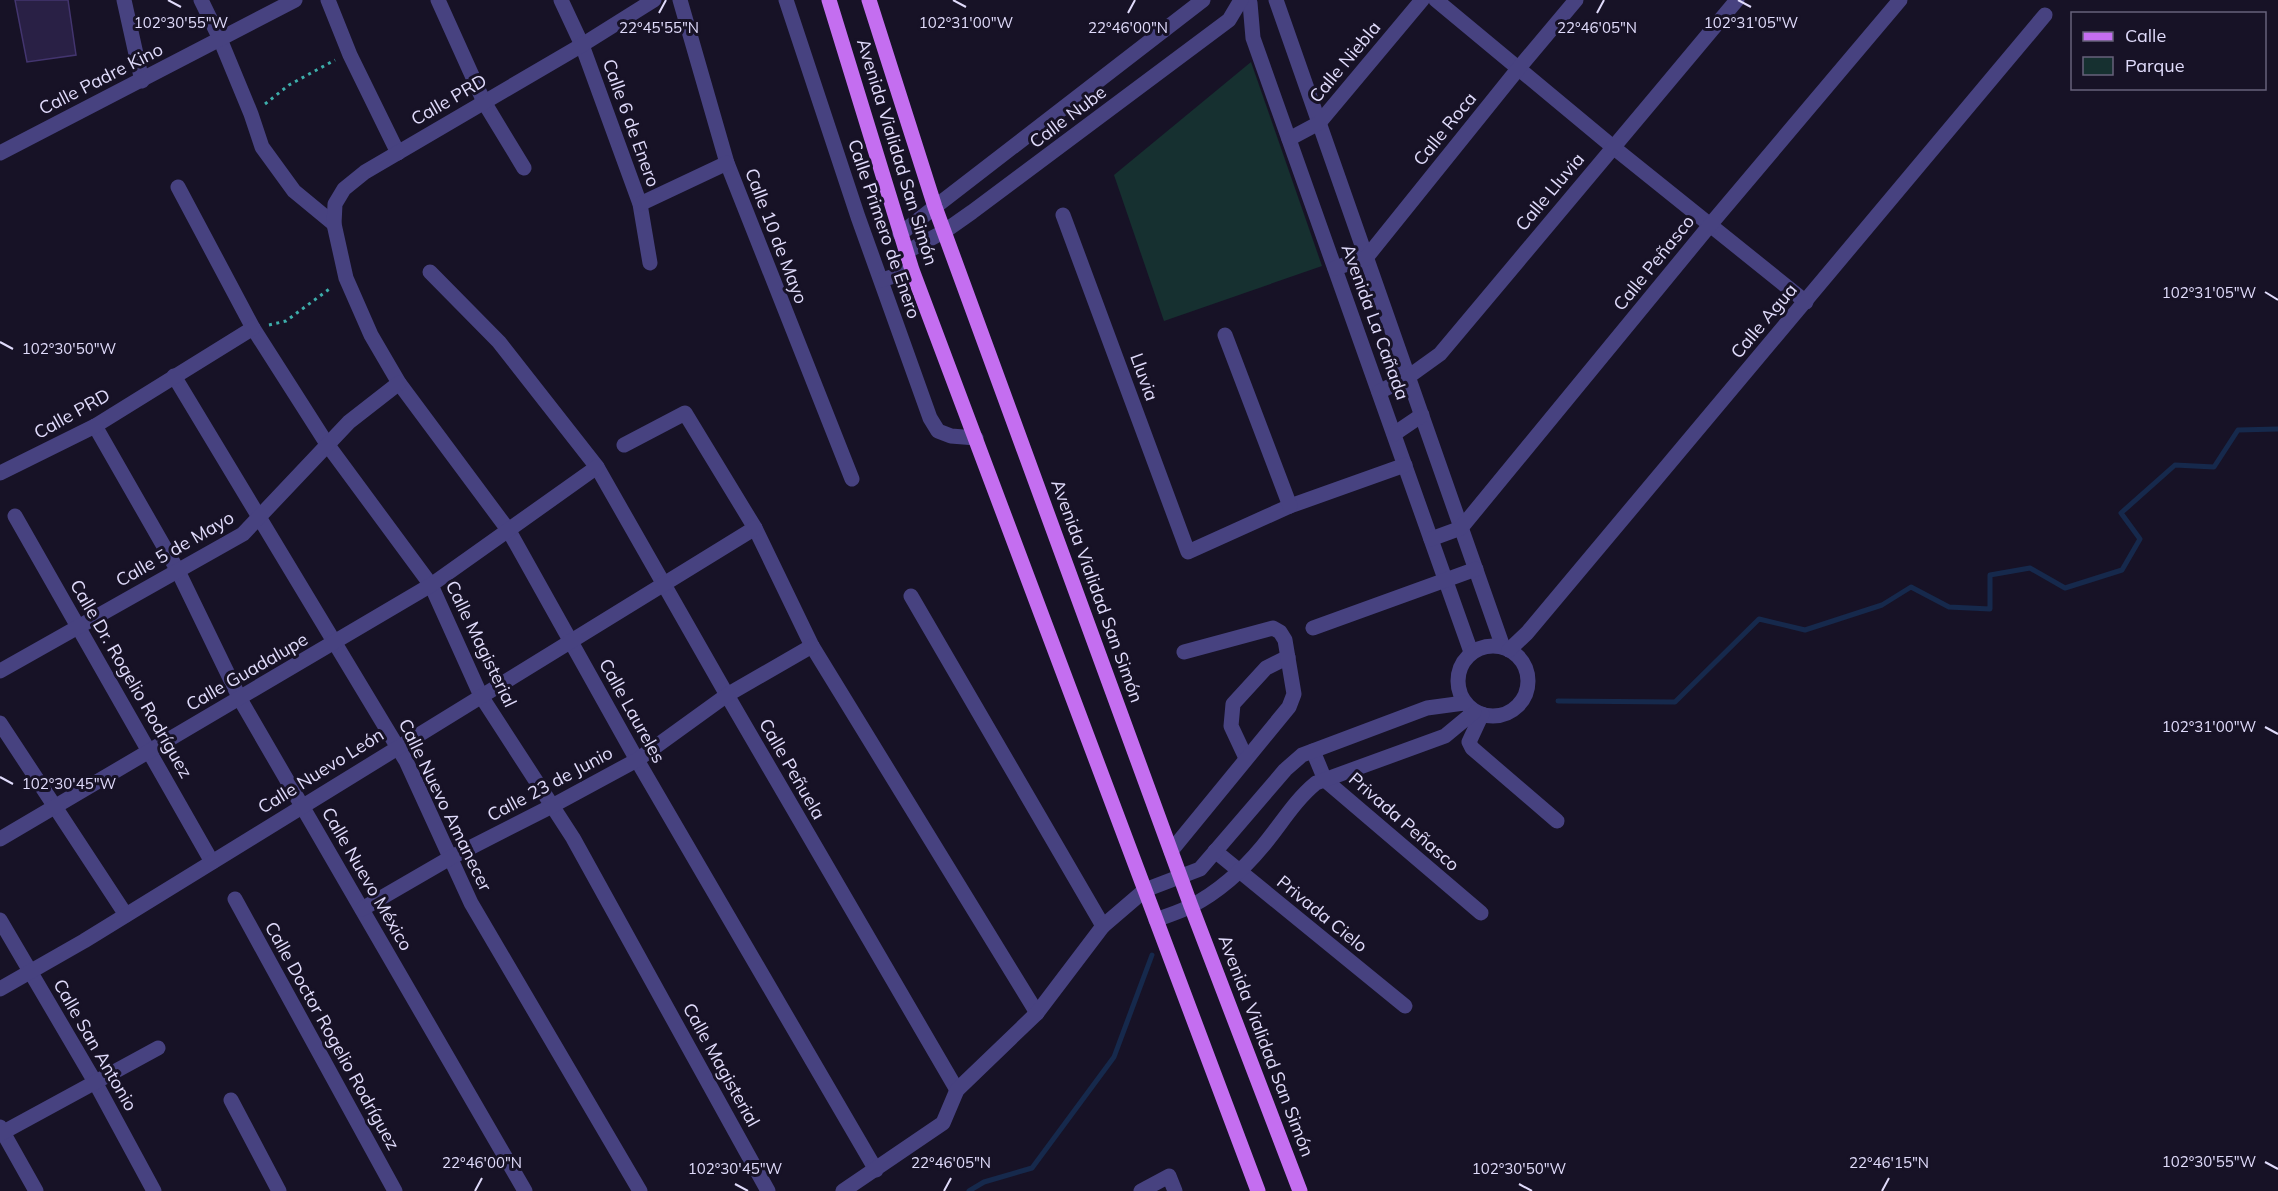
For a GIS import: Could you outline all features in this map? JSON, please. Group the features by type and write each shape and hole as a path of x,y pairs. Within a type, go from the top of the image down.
{"main road":[{"name":"Avenida Vialidad San Simón","path":"829,0 912,270 1258,1191"},
{"name":"Avenida Vialidad San Simón","path":"869,0 935,207 1180,877 1300,1191"}],"street":[{"path":"124,0 142,81"},
{"path":"201,0 220,39 262,147 294,192 334,224"},
{"name":"Calle Padre Kino","path":"0,153 295,0"},
{"path":"328,0 350,55 398,153"},
{"path":"438,0 484,102 524,168"},
{"name":"Calle 6 de Enero","path":"561,0 582,45 640,204 650,263"},
{"name":"Calle PRD","path":"346,278 334,224 335,204 344,189 365,172 582,45 654,0"},
{"name":"Calle 10 de Mayo","path":"680,0 727,162 852,479"},
{"name":"Calle Primero de Enero","path":"786,0 858,217 930,418 938,431 951,436 976,438"},
{"name":"Calle Nube","path":"900,234 1203,0"},
{"path":"1245,1 1261,3 1268,0"},
{"name":"Avenida La Cañada","path":"1276,0 1461,528 1506,648"},
{"name":"Calle Niebla","path":"1289,139 1319,123 1422,0"},
{"path":"1436,0 1613,147 1806,302"},
{"name":"Calle Roca","path":"1366,258 1576,0"},
{"name":"Calle Lluvia","path":"1379,392 1408,377 1440,354 1737,0"},
{"name":"Calle Peñasco","path":"1461,528 1710,225 1900,0"},
{"name":"Calle Nube","path":"906,252 945,231 1229,21 1245,1"},
{"name":"Avenida La Cañada","path":"1245,1 1253,38 1472,652"},
{"name":"Calle Agua","path":"1506,648 1527,633 2045,15"},
{"path":"640,204 727,162"},
{"name":"Calle Magisterial","path":"177,187 253,328 327,444 431,585 481,696 578,848 768,1191"},
{"name":"Lluvia","path":"1064,215 1188,552 1290,506"},
{"path":"1335,268 1366,258"},
{"path":"882,280 912,270"},
{"name":"Calle Peñuela","path":"430,272 499,342 597,467 727,696 957,1090"},
{"name":"Calle Laureles","path":"346,278 371,335 399,383 509,531 637,760 876,1170"},
{"name":"Calle PRD","path":"0,473 95,426 253,328"},
{"path":"1225,335 1290,506 1405,465"},
{"name":"Calle Nuevo Amanecer","path":"174,376 406,761 471,903 640,1191"},
{"name":"Calle 5 de Mayo","path":"0,671 243,534 349,422 399,383"},
{"path":"624,445 685,413 755,528 812,646 1037,1013"},
{"path":"1394,434 1422,415"},
{"name":"Calle Nuevo México","path":"95,426 178,571 240,699 525,1191"},
{"name":"Calle Guadalupe","path":"0,839 431,585 597,467"},
{"name":"Calle Dr. Rogelio Rodríguez","path":"15,516 151,751 212,862"},
{"name":"Calle Nuevo León","path":"0,989 126,915 755,528"},
{"path":"1431,539 1461,528"},
{"path":"1313,628 1476,570"},
{"path":"911,596 1103,926"},
{"path":"1171,851 1289,707 1294,694 1285,640 1280,632 1273,628 1184,652"},
{"name":"Calle 23 de Junio","path":"362,909 450,858 552,807 637,760 727,696 812,646"},
{"path":"843,1191 943,1123 957,1090 1037,1013 1103,926 1145,890 1200,869 1286,770 1302,755 1427,708 1473,710 1493,717 1508,714 1519,706 1528,690 1528,676 1523,662 1506,648 1489,646 1472,652 1461,665 1457,677 1458,690 1473,710 1469,742 1472,748 1557,821"},
{"path":"1246,758 1231,726 1233,704 1266,668 1288,657"},
{"path":"1156,920 1191,906 1238,872 1262,848 1303,794 1316,783 1445,736 1473,710"},
{"path":"0,723 126,915"},
{"name":"Privada Peñasco","path":"1313,751 1325,780 1481,913"},
{"name":"Privada Cielo","path":"1215,851 1405,1006"},
{"name":"Calle Doctor Rogelio Rodríguez","path":"235,899 395,1191"},
{"name":"Calle San Antonio","path":"0,920 95,1082 154,1191"},
{"path":"36,1191 1,1131 158,1048"},
{"path":"231,1100 279,1191"},
{"path":"1141,1191 1169,1176 1175,1191"}],"path":[{"path":"251,114 290,85 340,57 350,55"},
{"path":"253,328 285,321 346,278"}],"green space":[{"path":"1251,62 1322,266 1164,321 1114,175"}],"building":[{"path":"15,0 68,0 76,55 27,62"}],"waterway":[{"path":"1558,701 1675,702 1759,619 1805,630 1882,605 1911,587 1949,607 1990,609 1990,575 2030,568 2065,588 2122,570 2140,539 2121,513 2175,465 2214,467 2238,430 2278,429"},
{"path":"969,1191 984,1182 1032,1168 1114,1057 1152,955"}]}
